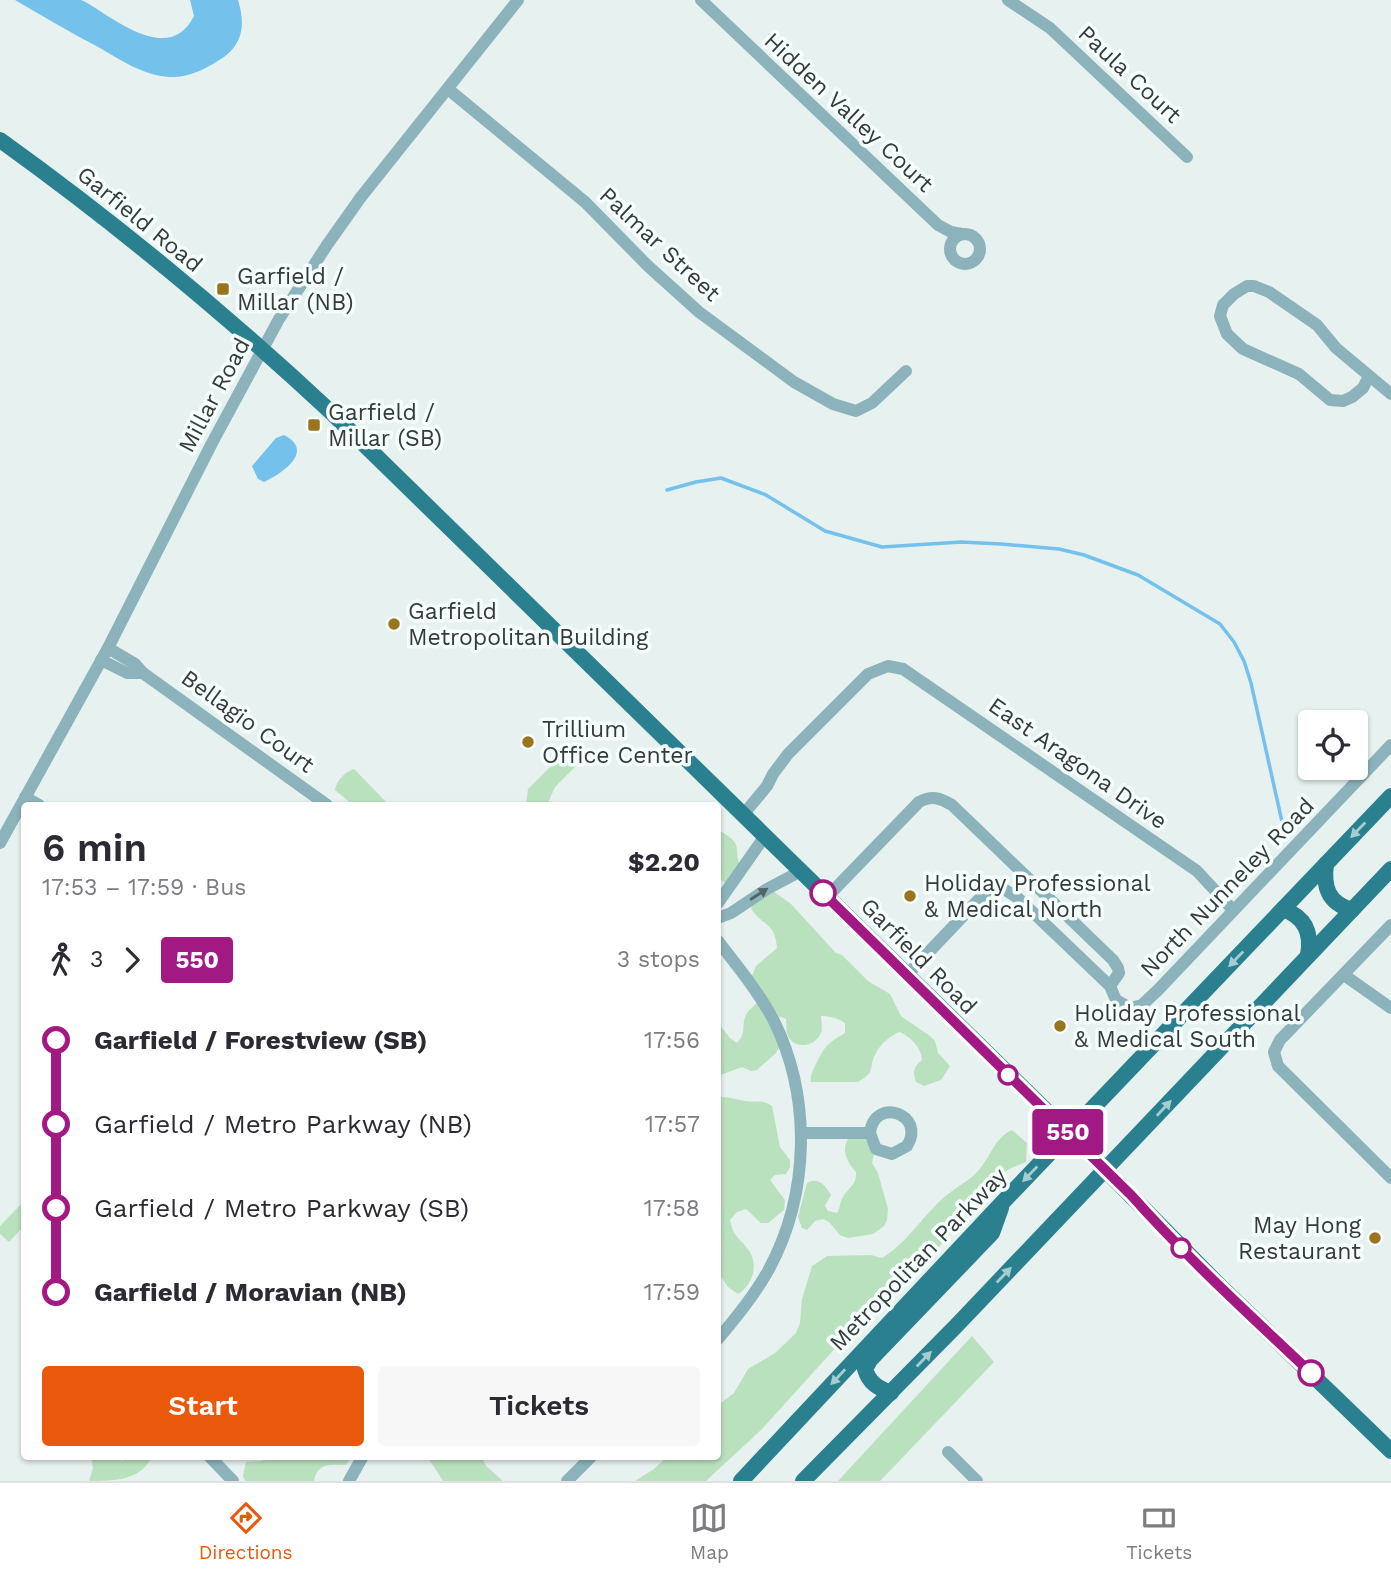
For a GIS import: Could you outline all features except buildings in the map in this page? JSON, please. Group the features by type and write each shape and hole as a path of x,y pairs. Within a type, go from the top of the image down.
{"main road":[{"name":"Garfield Road","path":"0,140 90,206 262,347 801,871 1105,1169 1220,1286 1391,1451"},
{"name":"Metropolitan Parkway","path":"741,1481 1391,796"},
{"path":"1326,864 1324,878 1328,894 1338,904 1352,910"},
{"path":"803,1481 891,1393 1391,869"},
{"path":"1283,909 1304,923 1310,937 1308,955"},
{"path":"891,1393 870,1380 865,1369 870,1360 992,1233 1002,1203"}],"street":[{"name":"Millar Road","path":"24,802 108,648 262,347 340,226 518,0"},
{"name":"Hidden Valley Court","path":"701,0 938,225 962,234"},
{"name":"Paula Court","path":"1008,0 1050,28 1187,157"},
{"name":"Palmar Street","path":"448,89 569,188 699,312 794,382 832,404 856,411 872,403 906,370"},
{"name":"Hidden Valley Court","path":"938,225 950,248"},
{"path":"962,234 972,236 979,243 980,253 975,262 966,265 956,262 950,248 954,239 962,234"},
{"path":"1369,376 1363,388 1352,397 1343,401 1330,400 1298,374 1243,349 1227,334 1220,316 1223,305 1247,286 1254,285 1269,292 1317,325 1336,348 1391,394"},
{"name":"Bellagio Court","path":"108,648 135,664 143,673 323,802"},
{"name":"Bellagio Court","path":"100,660 127,673 143,673"},
{"name":"East Aragona Drive","path":"743,815 788,754 868,674 888,666 903,669 918,678 1197,871 1233,910"},
{"name":"North Nunneley Road","path":"906,976 985,893 999,886 1018,898 1110,986 1115,1000 1130,1008 1142,1005 1391,745"},
{"path":"25,797 34,802"},
{"path":"827,897 919,802 934,797 952,805 1113,960 1119,973 1110,986"},
{"name":"Millar Road","path":"0,843 21,814"},
{"path":"721,899 765,836"},
{"path":"721,917 801,871"},
{"path":"1391,925 1280,1040 1274,1052 1278,1066 1391,1178"},
{"path":"721,945 772,1019 797,1085 802,1133 798,1179 786,1232 769,1270 753,1296 721,1335"},
{"path":"1343,975 1391,1008"},
{"path":"802,1133 870,1133"},
{"path":"948,1452 977,1481"},
{"path":"213,1460 233,1481"},
{"path":"349,1481 361,1460"},
{"path":"567,1481 588,1460"}],"green space":[{"path":"564,753 579,753 582,760 555,787 548,802 526,802 528,789"},
{"path":"354,769 386,802 349,802 335,790 337,783 347,772"},
{"path":"721,832 736,844 744,871 725,883 721,880"},
{"path":"770,889 791,904 836,953 842,955 868,981 890,994 901,1016 935,1041 938,1053 950,1066 941,1080 924,1086 916,1082 914,1069 922,1060 920,1051 915,1043 899,1032 879,1047 870,1072 858,1082 811,1082 812,1073 824,1050 829,1043 845,1033 845,1023 821,1016 822,1027 818,1038 810,1044 800,1045 788,1036 786,1019 778,1016 780,1046 776,1053 757,1070 751,1071 742,1067 721,1075 721,1027 737,1043 742,1036 747,1013 757,1001 750,981 756,966 777,948 771,928 751,908 754,901"},
{"path":"721,1097 762,1102 772,1106 780,1147 790,1160 786,1174 775,1175 770,1180 785,1200 784,1210 768,1223 761,1223 746,1209 737,1212 730,1220 733,1231 751,1254 754,1265 750,1282 743,1291 738,1294 728,1287 721,1276"},
{"path":"1012,1130 1027,1143 1026,1162 1009,1169 988,1187 969,1217 945,1239 928,1261 880,1311 839,1344 761,1430 706,1481 635,1481 664,1460 721,1460 721,1403 734,1393 748,1369 775,1353 796,1333 812,1266 827,1256 871,1255 882,1258 901,1244 939,1202 975,1175 1006,1133"},
{"path":"851,1136 864,1137 874,1153 872,1163 878,1173 888,1209 884,1226 873,1234 848,1238 840,1235 823,1219 815,1221 807,1230 802,1228 798,1217 807,1183 818,1181 824,1185 831,1195 825,1206 828,1211 837,1213 842,1199 854,1183 856,1172 847,1159 845,1150 847,1140"},
{"path":"21,1204 21,1229 9,1242 0,1234 0,1226"},
{"path":"972,1336 994,1362 880,1481 838,1481"},
{"path":"92,1460 150,1460 139,1472 115,1480 89,1481 93,1468"},
{"path":"349,1460 346,1465 330,1465 318,1470 314,1481 245,1481 243,1476 246,1462"},
{"path":"430,1460 483,1460 503,1481 443,1481"}],"water":[{"path":"15,0 81,0 137,32 162,38 174,36 185,29 194,16 190,0 238,0 242,24 236,45 224,57 198,72 184,76 159,76 125,62"},
{"path":"284,435 293,441 297,448 293,461 264,482 258,479 252,466 276,438"}],"waterway":[{"path":"667,490 721,478 766,495 825,531 882,547 961,542 1059,549 1084,555 1138,575 1220,624 1234,642 1251,683 1285,835"}],"bus line":[{"name":"550","path":"823,893 1311,1373"}],"place":[{"name":"Garfield / Millar (NB)","path":"223,289"},
{"name":"Garfield / Millar (SB)","path":"314,425"},
{"name":"Garfield Metropolitan Building","path":"394,624"},
{"name":"Trillium Office Center","path":"528,742"},
{"name":"Holiday Professional & Medical North","path":"910,896"},
{"name":"Holiday Professional & Medical South","path":"1060,1026"},
{"name":"May Hong Restaurant","path":"1375,1238"}]}
